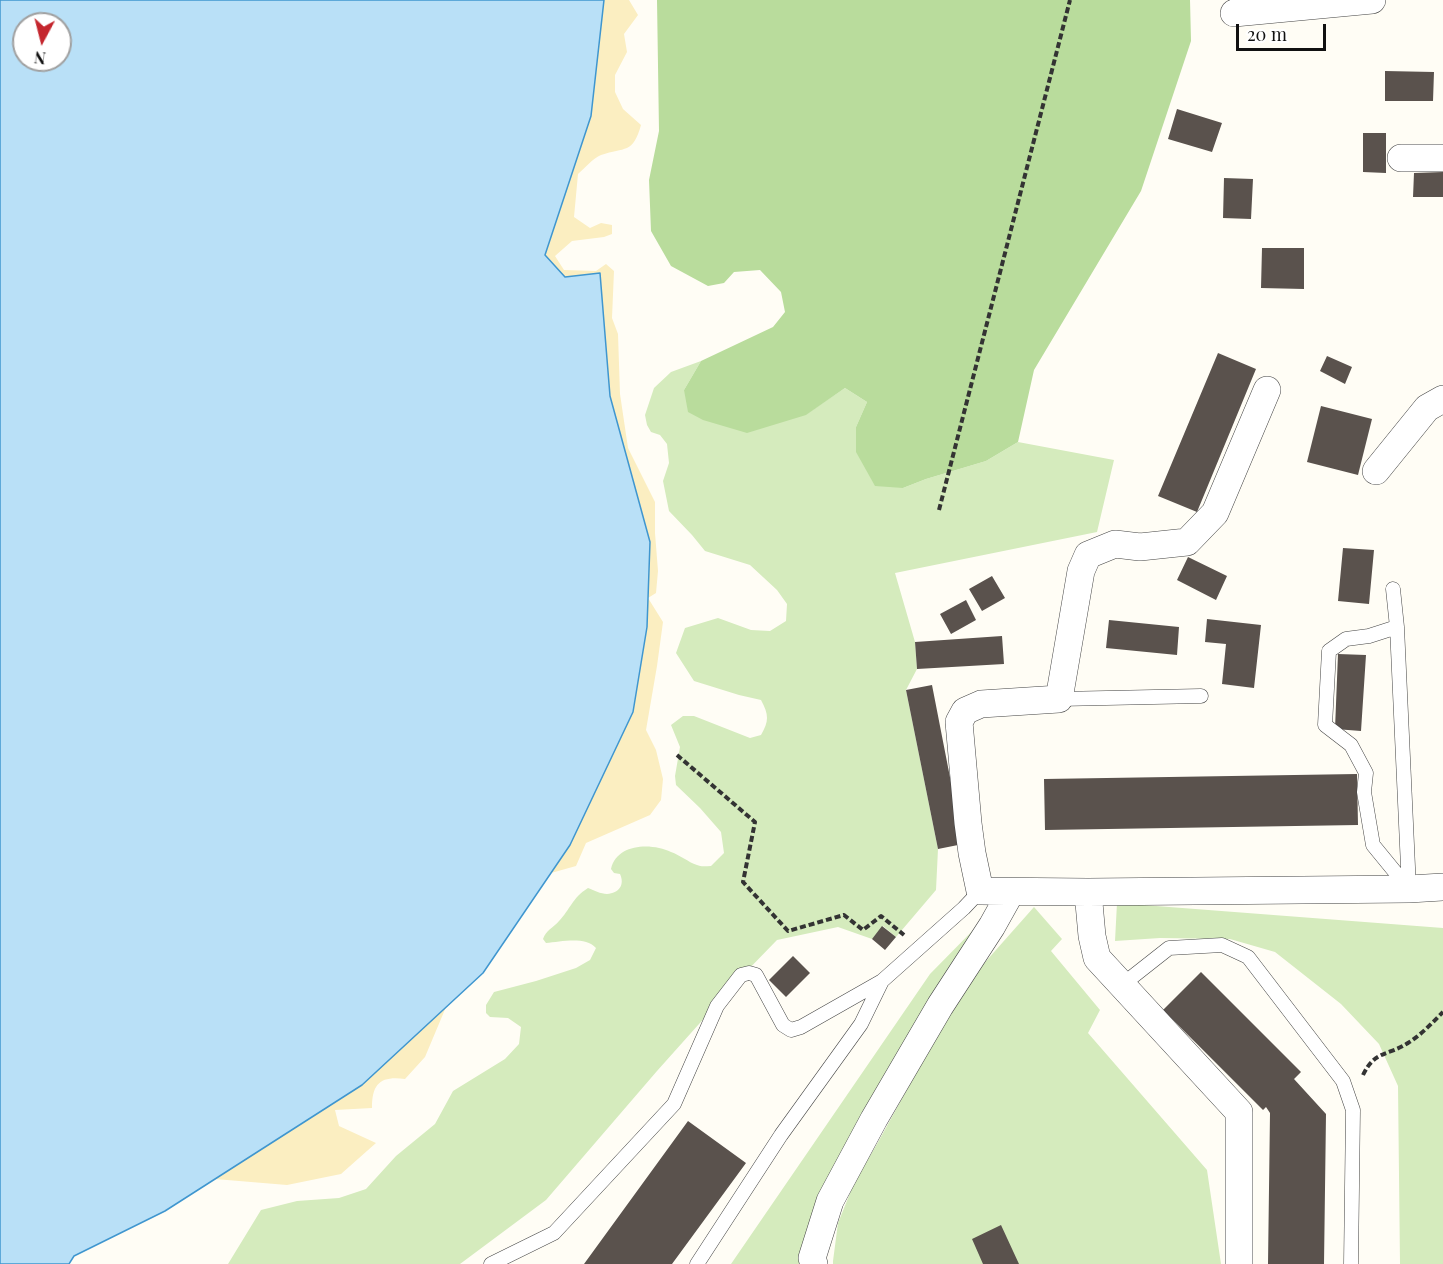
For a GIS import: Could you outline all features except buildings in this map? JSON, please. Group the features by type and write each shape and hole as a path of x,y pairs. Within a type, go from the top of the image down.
{"street":[{"path":"1234,13 1372,0"},
{"path":"1401,158 1443,158"},
{"path":"1267,390 1215,513 1187,542 1140,547 1115,544 1088,555 1081,572 1059,699 981,704 964,711 959,722 968,824 980,891 1088,892 1443,887"},
{"path":"1376,471 1427,408 1443,399"},
{"path":"814,1264 812,1258 830,1201 874,1119 940,1006 992,926 1011,892"},
{"path":"1088,892 1092,936 1097,958 1239,1112 1239,1264"}],"lane":[{"path":"1393,589 1397,627 1409,889"},
{"path":"1397,627 1370,636 1346,639 1329,651 1325,725 1351,745 1366,773 1364,792 1373,845 1409,889"},
{"path":"1059,699 1201,696"},
{"path":"491,1264 554,1233 674,1104 717,1006 741,975 749,973 756,975 783,1025 790,1030 801,1027 882,981 980,891"},
{"path":"1122,985 1169,948 1222,945 1248,957 1343,1081 1353,1110 1351,1264"},
{"path":"697,1264 781,1135 861,1024 882,981"}],"path":[{"path":"939,510 1070,0"},
{"path":"677,755 755,822 742,882 788,931 844,915 862,930 881,916 893,926"},
{"path":"1353,1110 1364,1073 1372,1059 1407,1044 1443,1012"}],"green space":[{"path":"657,0 1190,0 1191,41 1141,191 1034,370 1018,442 986,461 903,488 875,486 856,452 856,427 867,402 845,388 806,415 747,433 703,420 688,412 684,390 701,361 773,327 785,312 781,292 760,270 734,272 724,283 708,286 671,266 651,231 649,180 659,131"},
{"path":"701,361 684,390 805,415 845,388 867,402 856,427 903,488 986,461 1018,442 1114,460 1097,532 895,573 915,642 917,669 906,690 938,849 936,890 896,937 883,926 872,939 838,927 777,940 657,1071 546,1200 460,1264 228,1264 261,1210 297,1201 339,1198 366,1189 396,1156 435,1124 453,1091 505,1059 519,1044 521,1027 508,1018 490,1017 486,1013 486,1005 494,992 576,968 590,960 596,948 591,944 579,941 546,943 543,939 578,896 588,888 607,894 620,888 622,882 620,874 614,873 611,869 620,854 636,847 654,847 671,852 699,866 711,866 724,853 721,832 676,785 675,776 680,747 671,725 683,716 694,716 750,738 761,735 766,726 767,714 761,700 694,681 676,653 685,628 718,618 751,630 770,631 786,621 787,604 777,590 750,565 705,551 669,511 663,481 669,463 667,444 660,435 651,432 645,415 654,388 671,372"},
{"path":"1117,903 1443,928 1443,1264 1400,1264 1398,1086 1379,1044 1341,1004 1275,952 1230,939 1160,938 1115,941"},
{"path":"1034,907 1062,939 1051,951 1100,1010 1088,1033 1207,1170 1221,1264 833,1264 838,1223 855,1181 964,986"},
{"path":"986,917 803,1264 731,1264 930,974"}],"sand":[{"path":"604,0 629,0 638,15 624,34 627,52 615,75 615,92 623,109 641,125 631,145 622,150 598,156 578,174 574,217 590,228 601,223 612,225 612,234 572,241 555,256 564,270 596,271 606,264 614,271 612,318 618,334 620,394 628,448 655,502 658,571 656,593 648,598 650,542 610,396 600,274 565,277 545,255 591,116"},
{"path":"648,598 663,622 646,730 656,750 663,779 661,800 650,815 586,843 576,866 551,873 570,845 647,627"},
{"path":"446,1007 425,1057 405,1079 390,1079 380,1083 374,1092 372,1108 335,1110 339,1126 376,1143 341,1174 287,1185 215,1179 362,1085"}],"water":[{"path":"0,0 604,0 591,116 545,255 565,277 600,273 610,396 650,542 647,627 633,712 570,845 483,973 362,1085 165,1211 74,1256 69,1264 0,1264"}]}
